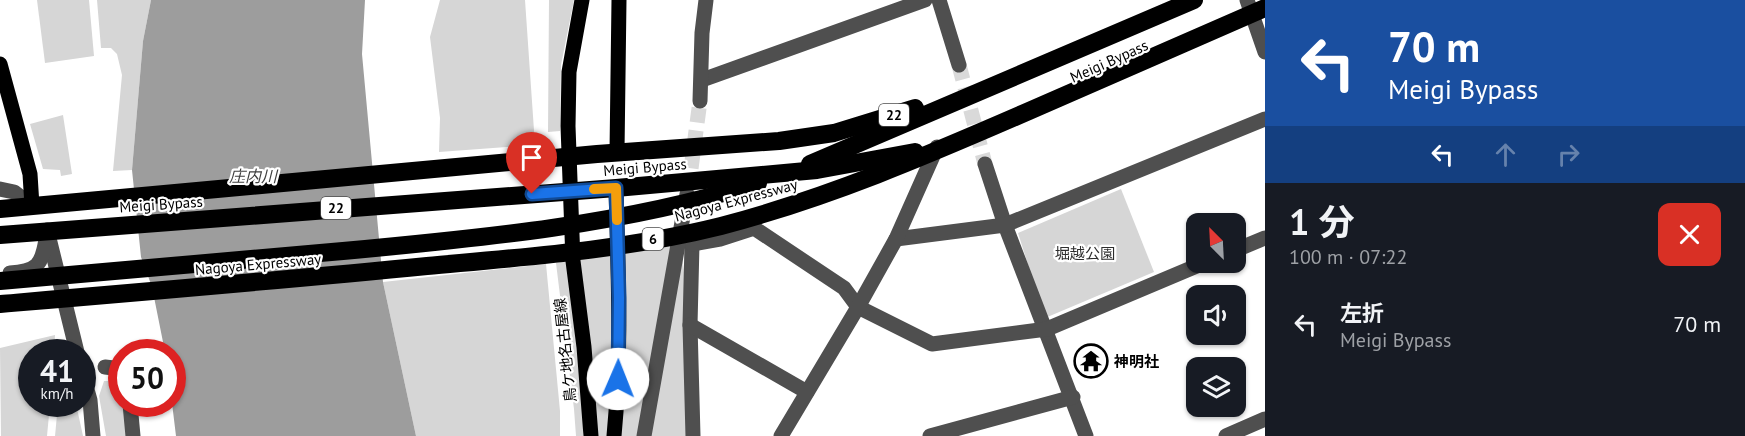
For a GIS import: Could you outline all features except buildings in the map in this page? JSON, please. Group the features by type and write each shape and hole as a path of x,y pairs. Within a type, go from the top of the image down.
{"highway":[{"name":"Meigi Bypass","path":"0,209 597,154 779,141 834,133 937,101 1171,0"},
{"name":"Nagoya Expressway","path":"0,281 456,241 608,220 667,208 757,184 795,170 1194,0"},
{"name":"Meigi Bypass","path":"0,235 609,188 817,170 870,161 982,136 1258,9"},
{"name":"Nagoya Expressway","path":"0,304 537,256 633,243 717,227 773,212 876,176 1258,9"}],"main road":[{"name":"鳥ケ地名古屋線","path":"582,0 569,72 568,126 573,261 584,347 591,436"},
{"path":"617,153 619,0"},
{"path":"0,64 30,174 32,206"},
{"path":"609,188 619,298 618,399 614,436"}],"street":[{"path":"700,101 702,33 706,0"},
{"path":"702,80 925,0"},
{"path":"939,0 960,65"},
{"path":"1258,9 1265,52"},
{"path":"896,239 1005,225 1265,119"},
{"path":"781,436 896,239 937,147"},
{"path":"985,164 1005,225 1047,329 1086,436"},
{"path":"0,189 15,192 32,206"},
{"path":"687,194 686,240 693,436"},
{"path":"686,240 720,239 754,228 844,288 858,307 932,345 1047,329 1186,270"},
{"path":"0,273 23,272 36,267 43,256 47,230"},
{"path":"47,230 74,339"},
{"path":"1246,246 1265,238"},
{"path":"644,436 686,240"},
{"path":"690,325 807,392"},
{"path":"930,436 1073,397"},
{"path":"91,417 93,436"},
{"path":"131,417 133,436"},
{"path":"1226,436 1265,419"}],"green space":[{"path":"37,0 89,0 94,56 45,63"},
{"path":"97,0 151,0 143,41 132,170 113,171 122,75 117,54 111,48 101,48"},
{"path":"440,0 525,0 535,145 439,152 440,118 430,37"},
{"path":"549,0 574,0 561,65 560,131 548,132"},
{"path":"63,115 72,174 61,176 60,170 43,169 30,124"},
{"name":"堀越公園","path":"1121,189 1154,272 1045,318 1018,233"},
{"path":"680,237 690,325 693,436 598,436 584,352 583,436 576,436 556,263"},
{"path":"546,264 560,411 560,436 416,436 383,282"},
{"path":"55,335 55,339 38,339"},
{"path":"18,344 18,417 49,417 47,436 1,436 0,348"},
{"path":"104,381 108,381 108,417 128,417 130,436 106,436 99,396"},
{"path":"57,417 79,417 83,436 55,436"}],"water":[{"name":"庄内川","path":"151,0 365,0 362,54 383,282 416,436 176,436 174,417 186,417 186,339 162,339 152,287 141,257 132,170 143,41"}],"tunnel":[{"path":"959,65 985,164"},
{"path":"688,191 700,101"}],"slow traffic":[{"path":"594,189 616,188 617,220"}],"place":[{"name":"神明社","path":"1091,361"}],"route":[{"path":"532,194 616,188 619,298 618,379"}]}
